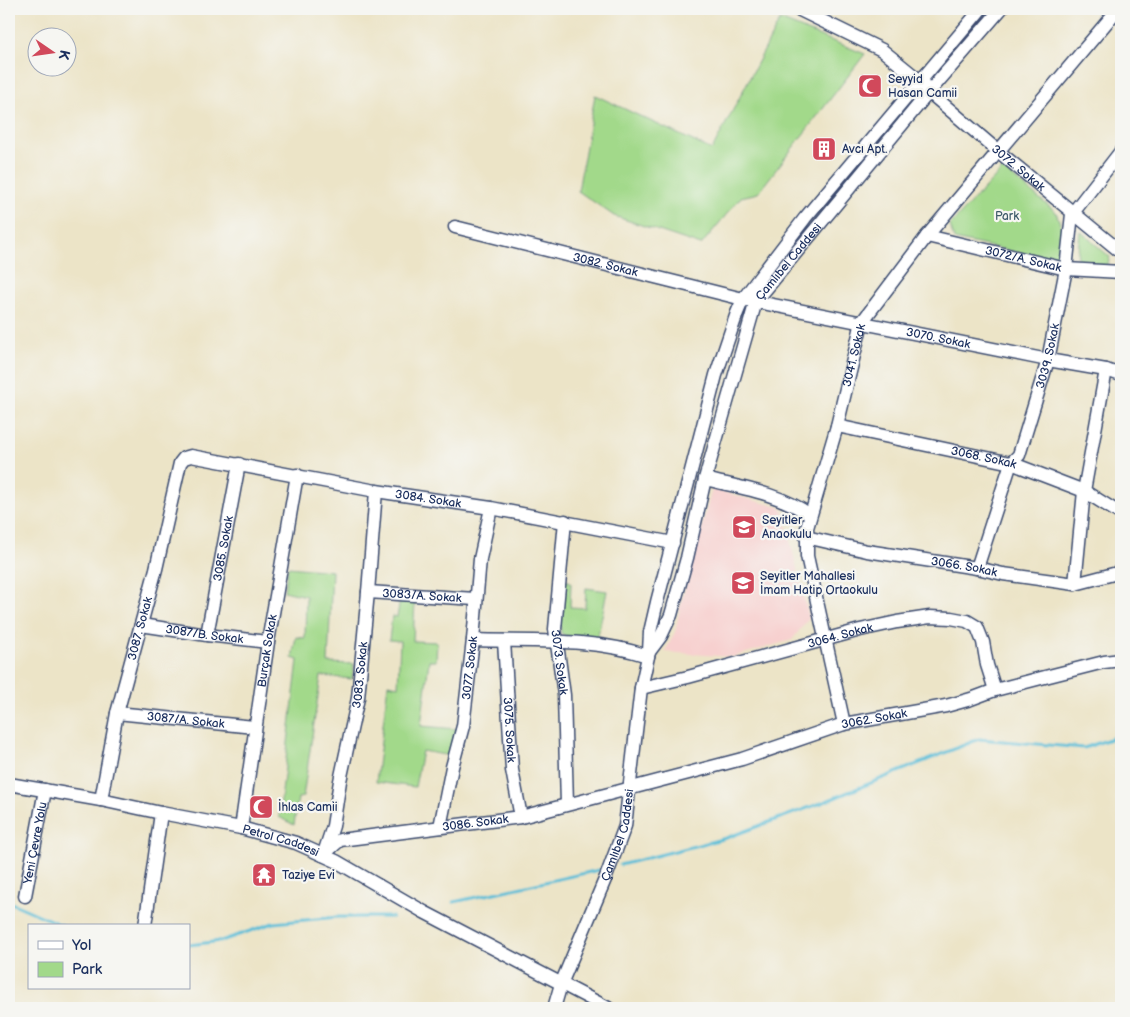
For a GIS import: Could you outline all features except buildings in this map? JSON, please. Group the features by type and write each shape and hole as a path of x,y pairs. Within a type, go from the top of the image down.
{"street":[{"name":"3072. Sokak","path":"798,9 882,50 1072,214 1121,252"},
{"name":"Çamlıbel Caddesi","path":"649,654 661,636 671,615 687,558 749,300 804,218 981,9"},
{"name":"Çamlıbel Caddesi","path":"554,1008 606,877 624,826 641,688 649,654 650,632 716,375 736,313 1001,9"},
{"name":"3041. Sokak","path":"844,724 824,641 807,556 806,528 836,426 862,322 927,236 1118,9"},
{"path":"1072,214 1117,165 1121,151"},
{"name":"3039. Sokak","path":"978,568 1011,463 1019,455 1048,360 1066,269 1072,214"},
{"name":"3082. Sokak","path":"455,227 749,300"},
{"name":"3072/A. Sokak","path":"927,236 1066,269 1121,272"},
{"name":"3070. Sokak","path":"749,300 1106,370 1121,375"},
{"path":"1075,584 1084,491 1106,370"},
{"name":"3068. Sokak","path":"836,426 1011,463 1084,491 1121,514"},
{"name":"3084. Sokak","path":"184,458 191,456 239,464 376,490 565,521 674,543"},
{"name":"3087. Sokak","path":"101,800 117,713 156,569 180,463 184,458"},
{"name":"3085. Sokak","path":"207,635 239,464"},
{"name":"Burçak Sokak","path":"240,828 254,727 297,475"},
{"path":"705,479 770,495 796,505 810,515"},
{"name":"3083. Sokak","path":"323,855 334,826 340,781 358,698 376,490"},
{"name":"3077. Sokak","path":"440,827 452,767 463,726 480,559 491,508"},
{"name":"3073. Sokak","path":"565,521 555,629 564,695 567,804"},
{"name":"3066. Sokak","path":"806,537 867,550 978,568 1003,574 1075,584 1121,572"},
{"name":"3083/A. Sokak","path":"368,592 475,599"},
{"name":"3064. Sokak","path":"641,688 896,622 930,617 966,620 977,627 994,690"},
{"name":"3087/B. Sokak","path":"141,625 268,642"},
{"path":"473,640 556,641 624,648 649,654"},
{"name":"3075. Sokak","path":"504,641 512,770 521,817"},
{"name":"3062. Sokak","path":"630,788 742,759 844,724 946,706 994,690 1104,662 1121,660"},
{"name":"3087/A. Sokak","path":"117,713 254,727"},
{"name":"Petrol Caddesi","path":"9,784 240,828 296,843 323,855 424,912 608,1008"},
{"name":"3086. Sokak","path":"323,855 340,840 521,817 630,788"},
{"name":"Yeni Çevre Yolu","path":"25,896 45,790"},
{"path":"146,924 161,813"}],"shaded area":[{"name":"Seyitler Mahallesi İmam Hatip Ortaokulu","path":"712,489 782,508 809,618 792,640 732,657 665,652 675,632"}],"green space":[{"path":"780,20 865,54 758,193 741,197 701,245 614,216 578,191 595,95 712,150"},
{"name":"Park","path":"1003,169 1056,212 1062,229 1058,261 954,239 950,225"},
{"path":"1080,231 1110,257 1107,266 1077,262"},
{"path":"288,567 332,571 328,663 354,664 352,679 321,676 303,797 298,798 294,825 279,817 298,660 292,658 296,637 305,638 306,596 284,591"},
{"path":"565,580 571,582 570,607 585,608 586,588 607,591 597,641 566,636 561,633 560,622"},
{"path":"400,600 415,601 413,641 437,642 436,661 429,661 421,726 457,729 451,756 422,751 415,787 376,782 388,684 398,686 400,641 389,640 392,616 397,617"}],"waterway":[{"path":"620,865 726,838 824,802 979,739 1084,748 1121,735"},
{"path":"454,902 599,870"},
{"path":"9,902 59,924"},
{"path":"190,945 221,941 273,923 338,917 392,917"}],"place":[{"name":"Seyyid Hasan Camii","path":"870,86"},
{"name":"Avcı Apt.","path":"824,149"},
{"name":"Seyitler Anaokulu","path":"744,527"},
{"name":"Seyitler Mahallesi İmam Hatip Ortaokulu","path":"743,583"},
{"name":"İhlas Camii","path":"261,807"},
{"name":"Taziye Evi","path":"264,875"}]}
